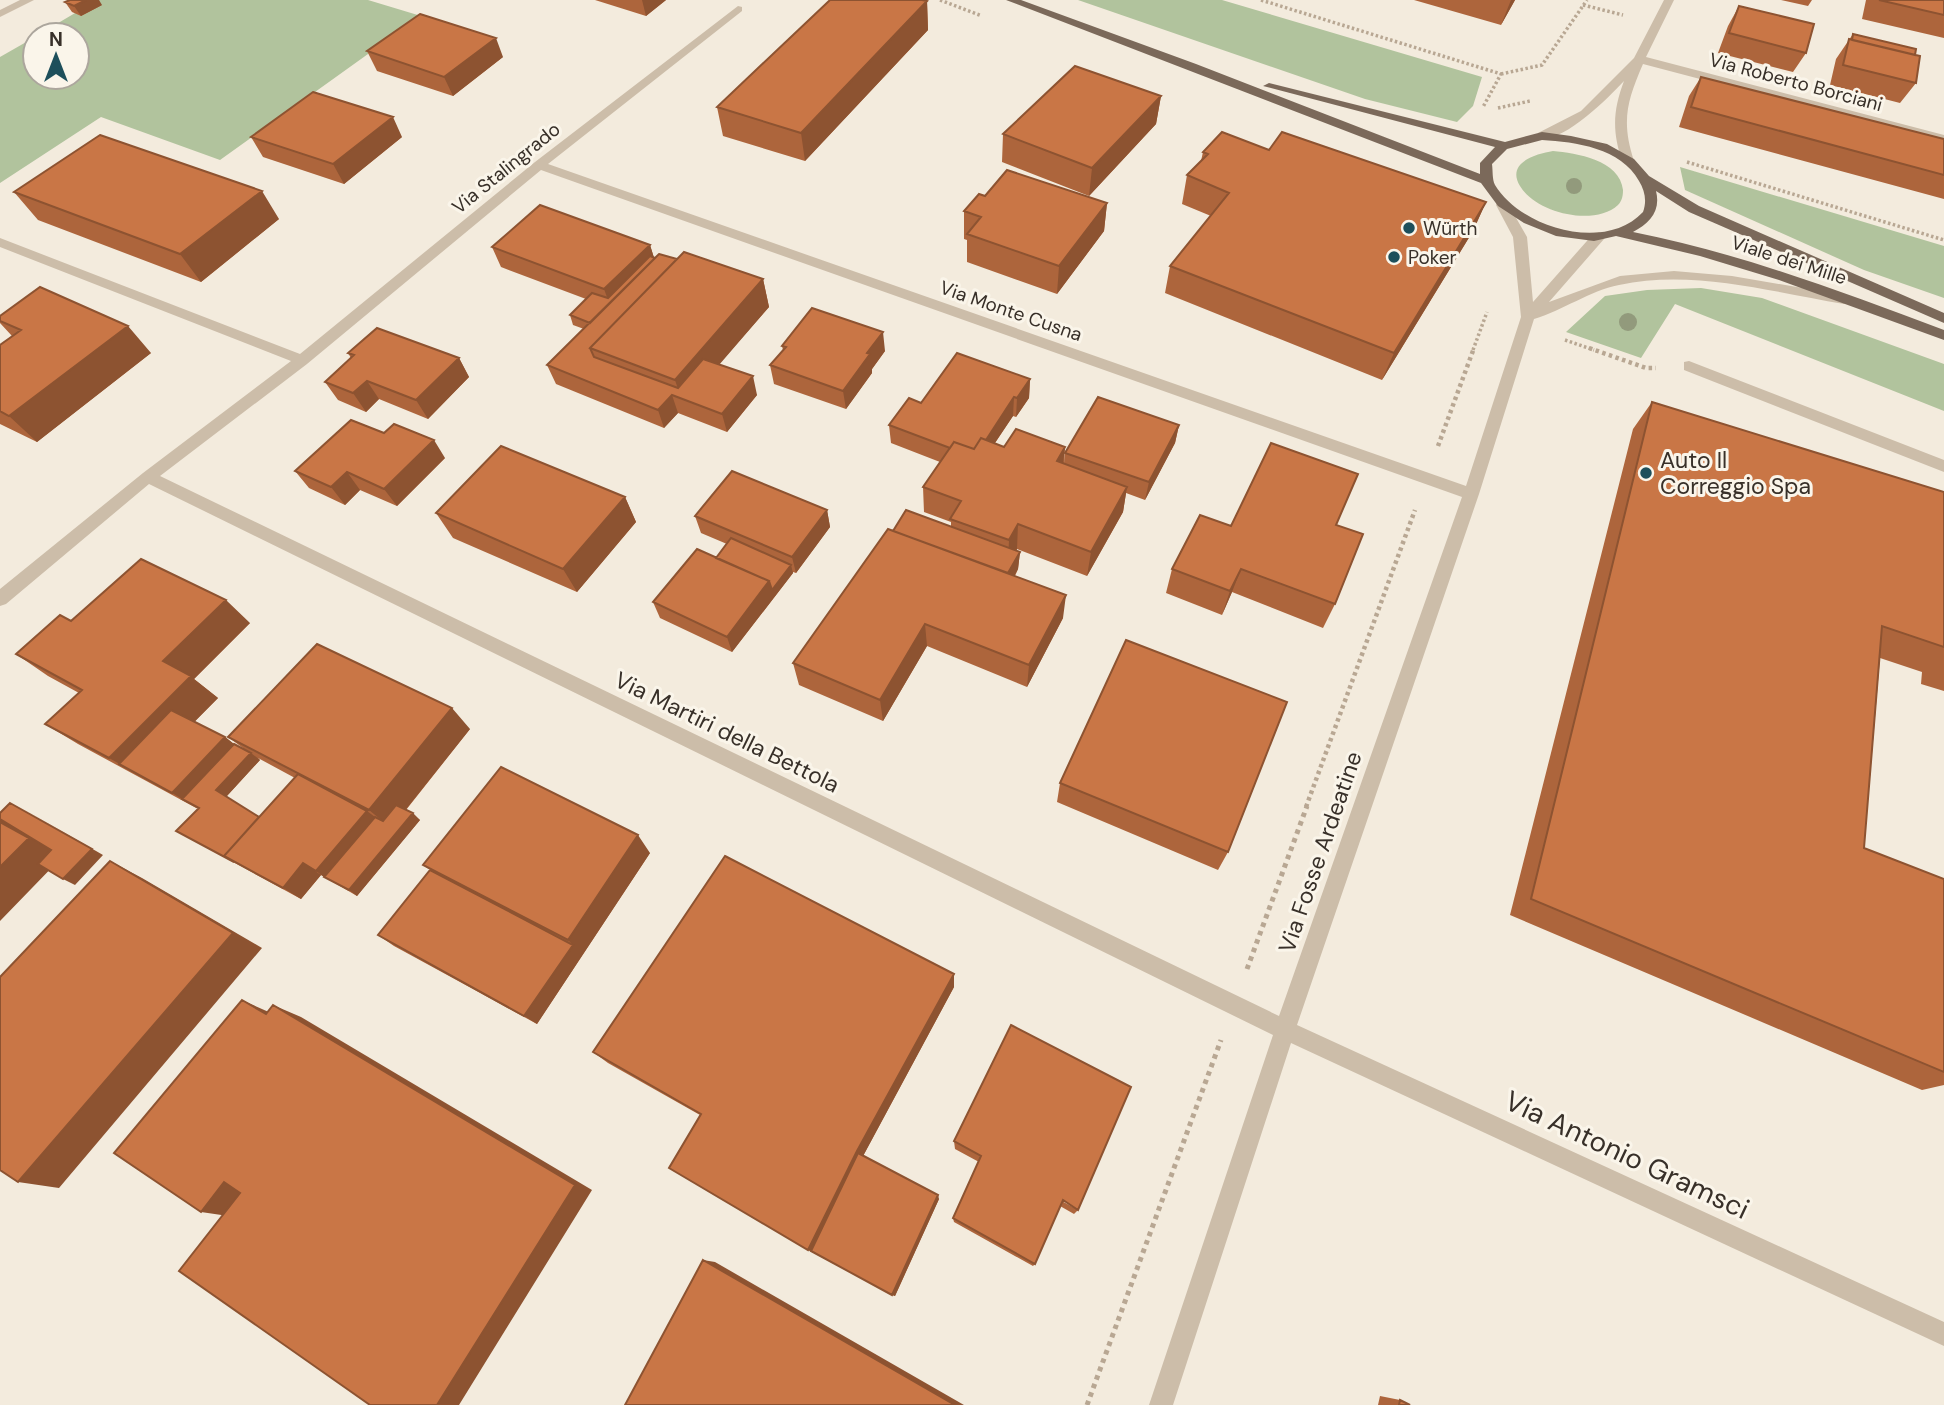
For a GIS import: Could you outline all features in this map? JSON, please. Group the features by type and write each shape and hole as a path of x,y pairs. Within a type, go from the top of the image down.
{"main road":[{"name":"Viale dei Mille","path":"1011,0 1192,66 1485,180 1502,205 1522,219 1546,229 1572,235 1599,236 1619,233 1639,224 1650,211 1652,195 1646,179"},
{"name":"Viale dei Mille","path":"1192,66 1503,145 1521,138 1542,136 1587,142 1628,161 1646,179 1694,209 1944,317"},
{"path":"1485,180 1485,166 1491,154 1503,145"},
{"name":"Viale dei Mille","path":"1619,233 1667,241 1944,335"}],"street":[{"path":"0,14 29,0"},
{"path":"1628,161 1620,135 1619,120 1639,59 1669,0"},
{"name":"Via Stalingrado","path":"0,599 148,477 302,360 539,165 738,9"},
{"path":"1542,136 1585,114 1639,59"},
{"name":"Via Roberto Borciani","path":"1639,59 1944,139"},
{"name":"Via Monte Cusna","path":"539,165 1471,494"},
{"name":"Via Fosse Ardeatine","path":"1161,1405 1285,1030 1471,494 1526,321 1520,237 1502,205"},
{"name":"Via Fosse Ardeatine","path":"1526,321 1599,236"},
{"path":"0,242 302,360"},
{"path":"1526,321 1596,288 1641,277 1710,277 1847,300"},
{"path":"1689,366 1944,466"},
{"name":"Via Martiri della Bettola","path":"148,477 1285,1030"},
{"name":"Via Antonio Gramsci","path":"1285,1030 1944,1334"}],"path":[{"path":"940,0 990,19"},
{"path":"1501,74 1542,65 1587,0"},
{"path":"1583,5 1626,16"},
{"path":"1087,1405 1488,312 1526,321 1646,368 1671,369 1689,366"}],"green space":[{"path":"97,0 368,0 421,16 220,160 101,117 0,183 0,57 21,45 21,91 91,91 91,21 62,21"},
{"path":"1078,0 1222,0 1482,77 1473,106 1457,122 1365,99"},
{"path":"1553,151 1584,156 1606,165 1620,180 1623,190 1619,203 1608,212 1581,216 1552,210 1528,195 1520,186 1517,171 1531,157"},
{"path":"1680,167 1944,246 1944,298 1864,270 1685,190"},
{"path":"1701,288 1762,298 1944,364 1944,411 1675,304 1641,358 1566,332 1605,296 1647,290"}],"building":[{"path":"86,0 74,6 65,2"},
{"path":"830,0 927,1 801,133 717,107"},
{"path":"1879,0 1944,0 1944,15"},
{"path":"1739,6 1814,24 1806,53 1729,33"},
{"path":"420,14 496,38 444,77 367,51"},
{"path":"1853,34 1916,49 1915,55 1852,40"},
{"path":"1849,39 1920,56 1916,83 1843,65"},
{"path":"1075,66 1161,96 1092,168 1003,134"},
{"path":"1701,77 1944,139 1944,175 1691,107"},
{"path":"313,92 393,117 333,164 251,137"},
{"path":"1222,132 1269,150 1282,132 1486,202 1394,353 1170,266 1229,193 1187,175 1208,154 1203,152"},
{"path":"100,135 262,191 180,254 14,192"},
{"path":"1007,170 1107,203 1059,266 967,234 981,217 964,211 979,194 985,196"},
{"path":"540,205 650,245 604,289 492,247"},
{"path":"684,252 763,279 675,380 590,348"},
{"path":"659,254 677,259 590,348 594,357 678,388 703,359 753,376 722,414 672,395 658,410 547,365"},
{"path":"650,256 655,258 590,323 570,315 592,293 608,298"},
{"path":"40,287 128,326 9,416 0,411 0,345 21,330 0,321 0,316"},
{"path":"812,308 883,332 843,391 770,365 786,347 782,346"},
{"path":"377,328 459,358 416,400 367,381 353,393 325,382 354,355 348,353"},
{"path":"957,353 1030,379 1017,398 1014,397 986,440 981,438 974,449 954,442 950,448 889,425 909,398 921,403"},
{"path":"1098,397 1179,425 1149,482 1065,453"},
{"path":"1652,402 1944,492 1944,647 1882,626 1864,848 1944,879 1944,1072 1531,899"},
{"path":"351,420 384,433 394,424 434,440 384,489 347,472 331,487 295,471"},
{"path":"1016,429 1065,447 1057,461 1127,487 1091,552 1018,524 1009,540 950,519 961,501 923,487 954,442 974,449 981,438 1004,447"},
{"path":"1271,443 1358,474 1336,525 1363,534 1335,604 1241,569 1230,591 1172,569 1200,515 1231,526"},
{"path":"501,446 625,497 563,569 436,513"},
{"path":"732,471 827,510 792,557 695,516"},
{"path":"906,510 1020,552 1008,573 893,531"},
{"path":"888,529 1066,595 1029,665 925,624 880,700 793,663"},
{"path":"731,538 791,565 772,590 769,581 716,558"},
{"path":"697,549 769,581 727,637 653,602"},
{"path":"141,559 226,600 163,661 191,676 109,758 45,724 82,690 16,654 60,615 71,621"},
{"path":"1126,640 1287,702 1228,852 1060,783"},
{"path":"317,644 452,708 369,810 228,737"},
{"path":"171,710 225,737 172,793 119,764"},
{"path":"234,744 251,753 216,790 259,817 224,856 234,862 176,831 199,808 182,799"},
{"path":"501,767 638,835 568,940 423,865"},
{"path":"298,774 367,811 316,871 303,863 283,888 224,856"},
{"path":"10,803 92,849 63,879 38,864 51,850 0,819 0,813"},
{"path":"396,805 413,813 349,890 324,877 375,817 383,821"},
{"path":"0,822 29,838 0,867"},
{"path":"725,856 954,974 857,1151 808,1250 669,1168 701,1114 593,1052"},
{"path":"110,861 233,933 18,1182 0,1170 0,977"},
{"path":"430,870 573,945 524,1016 378,935"},
{"path":"242,1000 266,1014 273,1005 575,1185 437,1405 370,1405 179,1271 240,1193 224,1182 201,1212 114,1153"},
{"path":"1011,1025 1131,1087 1078,1210 1063,1200 1035,1264 953,1218 981,1156 954,1141"},
{"path":"858,1153 938,1195 892,1295 811,1251"},
{"path":"703,1260 955,1405 625,1405"}],"place":[{"name":"Würth","path":"1409,228"},
{"name":"Poker","path":"1394,257"},
{"name":"Auto Il Correggio Spa","path":"1646,473"}]}
